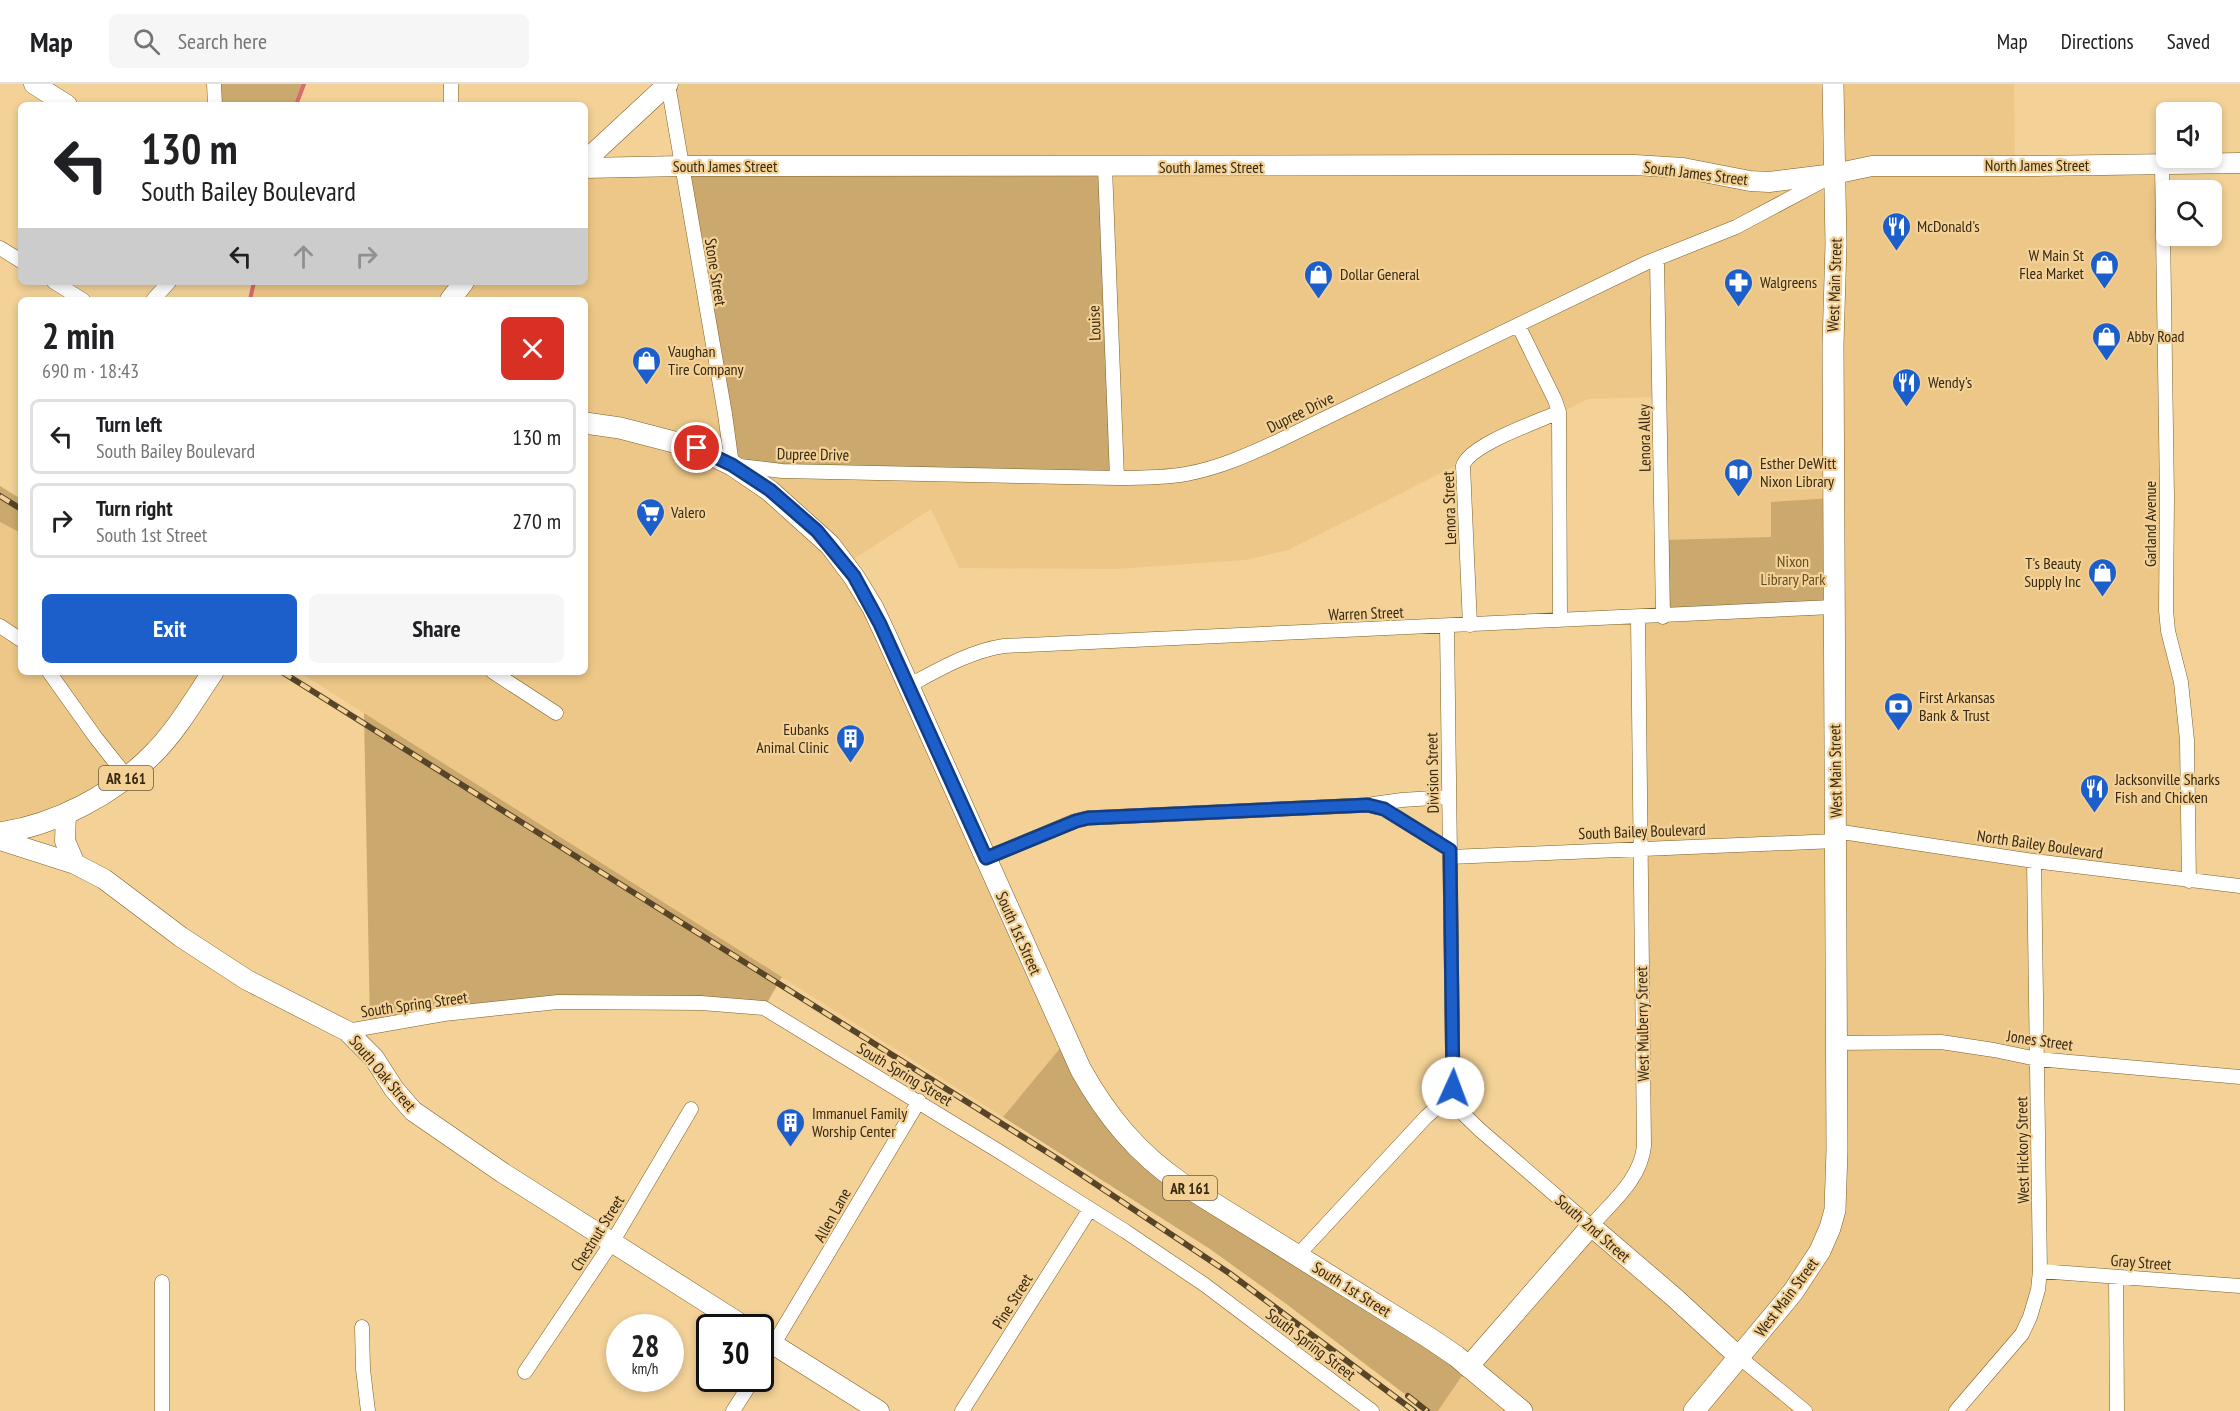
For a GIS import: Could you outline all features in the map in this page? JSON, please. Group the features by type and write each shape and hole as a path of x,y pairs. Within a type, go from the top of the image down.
{"main road":[{"name":"West Main Street","path":"1694,1411 1798,1286 1820,1251 1830,1228 1834,1210 1837,1150 1833,607 1833,345 1836,244 1833,84"},
{"name":"South 1st Street","path":"588,423 620,428 697,448 732,465 770,490 830,545 854,576 873,608 1081,1070 1095,1094 1128,1139 1167,1173 1428,1337 1521,1411"},
{"name":"AR 161","path":"0,832 30,826 66,813 127,777 165,740 211,675"}],"street":[{"path":"34,84 63,102"},
{"path":"214,84 215,102"},
{"path":"451,84 451,102"},
{"path":"588,158 668,84"},
{"name":"Stone Street","path":"668,84 732,465"},
{"name":"North James Street","path":"2222,163 2240,163"},
{"name":"South James Street","path":"588,168 1635,165 1683,168 1769,182 1834,174"},
{"name":"North James Street","path":"1834,174 1872,166 2156,165"},
{"name":"Louise","path":"1106,167 1117,478"},
{"name":"Garland Avenue","path":"2162,168 2167,496 2166,610 2168,631 2181,682 2187,740 2189,881"},
{"name":"Dupree Drive","path":"732,465 782,471 1117,478 1185,474 1240,458 1518,325 1658,260 1736,227 1834,174"},
{"path":"0,248 18,259"},
{"name":"Lenora Alley","path":"1658,260 1662,616"},
{"path":"59,285 78,297"},
{"path":"156,297 166,285"},
{"path":"452,297 462,285"},
{"path":"1518,325 1559,412 1560,620"},
{"name":"Lenora Street","path":"1470,625 1462,466 1464,460 1469,454 1488,443 1559,412"},
{"name":"Warren Street","path":"908,686 967,656 1004,646 1638,618 1833,607"},
{"name":"West Mulberry Street","path":"1468,1367 1635,1176 1643,1155 1638,618"},
{"path":"0,626 18,638"},
{"name":"Division Street","path":"1447,626 1454,1078 1453,1088 1447,1098"},
{"path":"51,675 127,777"},
{"path":"498,675 556,713"},
{"path":"986,858 1088,818 1368,805 1448,797"},
{"path":"1368,805 1384,809 1450,853"},
{"path":"66,813 65,841 75,864"},
{"name":"North Bailey Boulevard","path":"1836,836 2189,881 2240,885"},
{"name":"South Bailey Boulevard","path":"1450,853 1640,848 1836,836"},
{"name":"South Oak Street","path":"0,840 75,864 104,879 181,938 247,980 346,1030 374,1058 394,1089 413,1111 503,1173 725,1314"},
{"name":"West Hickory Street","path":"1956,1411 2022,1334 2038,1290 2040,1271 2034,861"},
{"name":"South Spring Street","path":"346,1030 444,1014 558,1002 701,1004 764,1008 919,1101 1205,1285 1372,1411"},
{"name":"Jones Street","path":"1836,1043 1941,1042 2037,1059 2240,1077"},
{"path":"1298,1255 1426,1117 1447,1098"},
{"name":"South 2nd Street","path":"1447,1098 1480,1130 1675,1298 1739,1357"},
{"name":"Allen Lane","path":"774,1331 919,1101"},
{"name":"Chestnut Street","path":"525,1372 613,1241 691,1108"},
{"name":"Pine Street","path":"962,1411 1090,1209"},
{"name":"Gray Street","path":"2040,1271 2240,1286"},
{"path":"2116,1277 2117,1411"},
{"path":"162,1282 162,1411"},
{"path":"362,1327 363,1369 368,1411"},
{"path":"774,1344 879,1411"},
{"path":"1739,1357 1805,1411"},
{"path":"734,1411 746,1392"}],"shaded area":[{"path":"668,84 2014,84 2015,166 2156,165 2156,168 2162,168 2162,180 2156,180 2156,246 2163,246 2166,610 2181,682 2189,881 2035,861 2040,1271 2030,1317 1955,1411 1438,1411 1468,1367 1640,1163 1638,618 1662,617 1659,397 1588,399 1288,550 1246,560 1115,569 959,568 931,509 846,564 1067,1040 1003,1117 304,675 588,675 588,297 251,297 253,285 588,285 588,168 682,165"},
{"path":"0,522 18,531 18,675 211,675 127,777 0,833"}],"green space":[{"path":"214,84 304,84 297,102 215,102"},
{"path":"682,166 1105,167 1117,478 732,465"},
{"path":"0,486 18,497 18,531 0,522"},
{"name":"Nixon Library Park","path":"1834,498 1833,607 1665,616 1663,540 1771,537 1771,502"},
{"path":"364,713 782,977 764,1008 558,1002 370,1026"},
{"path":"1067,1040 1128,1139 1468,1367 1438,1411 1427,1411 1210,1249 1003,1117"}],"waterway":[{"path":"297,102 304,84"},
{"path":"251,297 253,285"}],"railway":[{"path":"0,496 18,507"},
{"path":"287,675 1058,1159 1229,1273 1414,1411"},
{"path":"1408,1396 1427,1411"}],"place":[{"name":"McDonald's","path":"1896,252"},
{"name":"W Main St Flea Market","path":"2105,290"},
{"name":"Dollar General","path":"1319,300"},
{"name":"Walgreens","path":"1739,308"},
{"name":"Abby Road","path":"2106,362"},
{"name":"Vaughan Tire Company","path":"647,386"},
{"name":"Wendy's","path":"1907,408"},
{"name":"Esther DeWitt Nixon Library","path":"1739,498"},
{"name":"Valero","path":"650,538"},
{"name":"T's Beauty Supply Inc","path":"2102,598"},
{"name":"First Arkansas Bank & Trust","path":"1898,732"},
{"name":"Eubanks Animal Clinic","path":"850,764"},
{"name":"Jacksonville Sharks Fish and Chicken","path":"2094,814"},
{"name":"Immanuel Family Worship Center","path":"791,1148"}],"route":[{"path":"697,448 732,465 770,490 817,531 854,576 873,608 986,858 1088,818 1368,805 1384,809 1450,850 1453,1088"}]}
